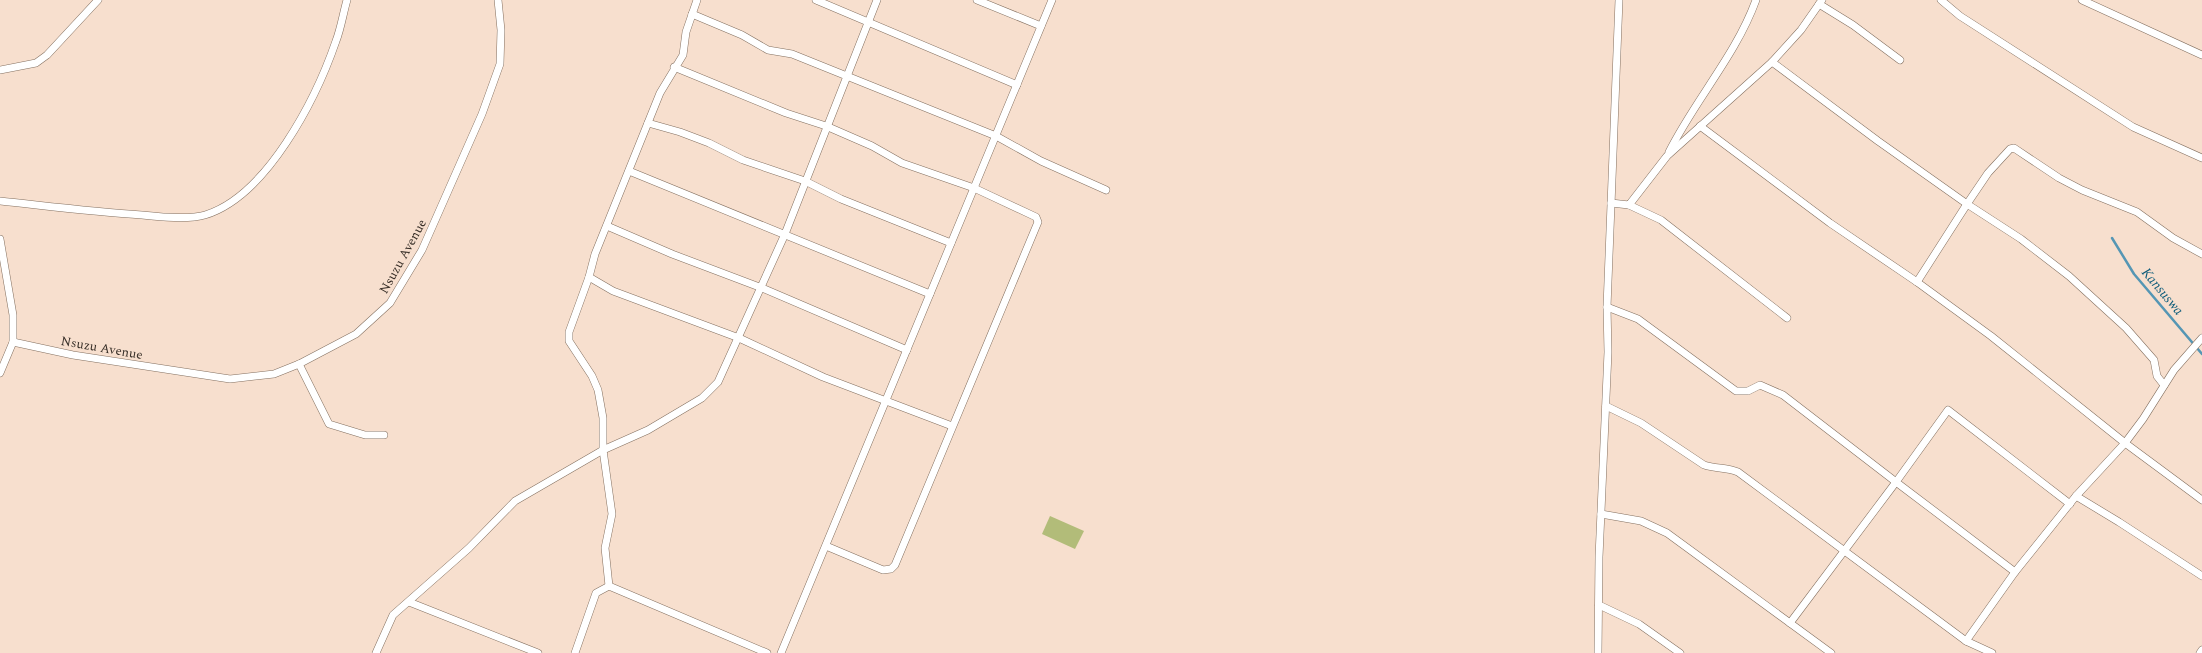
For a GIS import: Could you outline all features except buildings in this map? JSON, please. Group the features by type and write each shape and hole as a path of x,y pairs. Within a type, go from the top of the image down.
{"street":[{"path":"0,70 36,62 47,56 98,0"},
{"path":"0,200 168,217 204,215 228,205 255,182 277,158 310,100 336,41 347,0"},
{"name":"Nsuzu Avenue","path":"13,342 73,355 230,379 274,374 300,364 356,334 390,303 422,250 482,114 500,64 501,30 498,0"},
{"path":"609,586 605,548 612,514 603,450 603,418 598,390 592,376 569,341 569,332 589,277 595,254 660,93 683,54 686,32 697,0"},
{"path":"816,0 1017,85"},
{"path":"376,653 393,615 469,548 515,501 603,450 648,430 712,390 718,382 739,338 785,234 826,126 877,0"},
{"path":"977,0 1041,26"},
{"path":"780,653 826,546 1052,0"},
{"path":"1598,653 1601,514 1608,352 1607,307 1619,0"},
{"path":"1630,205 1667,156 1691,111 1725,62 1756,0"},
{"path":"1941,0 1960,16 2133,127 2202,158"},
{"path":"2082,0 2202,55"},
{"path":"1667,156 1772,62 1801,30 1820,2 1900,60"},
{"path":"692,14 742,34 768,50 792,54 996,136 1035,159 1106,190"},
{"path":"1772,62 1967,204 2022,239 2085,290 2126,328 2154,360 2157,376 2164,385"},
{"path":"674,67 786,113 826,126 872,146 902,163 974,188 1032,214 1036,217 1038,222 898,558 891,569 883,570 826,546"},
{"path":"648,123 680,132 709,143 743,160 806,181 841,199 951,244"},
{"path":"1700,126 1830,223 1917,282 1991,336 2125,443 2202,500"},
{"path":"1917,282 1988,173 2010,149 2018,148 2059,178 2082,190 2137,212 2173,238 2202,254"},
{"path":"629,171 930,294"},
{"path":"1611,202 1630,205 1661,220 1787,318"},
{"path":"607,226 672,254 762,288 907,350"},
{"path":"0,239 13,315 13,342 0,373"},
{"path":"589,277 613,291 739,338 816,373 952,426"},
{"path":"1607,307 1638,319 1736,391 1748,391 1760,385 1783,395 2015,572"},
{"path":"1966,641 2015,572 2076,496 2125,443 2188,352 2200,342"},
{"path":"300,364 329,424 365,435 384,434"},
{"path":"1606,406 1641,423 1704,465 1713,468 1729,468 1738,472 1843,552 1966,641 1992,653"},
{"path":"1790,623 1948,410 2070,504"},
{"path":"2076,496 2202,576"},
{"path":"1601,514 1641,521 1667,533 1827,652"},
{"path":"575,653 596,593 609,586"},
{"path":"609,586 767,653"},
{"path":"408,602 538,653"},
{"path":"1599,605 1639,624 1680,653"}],"green space":[{"path":"1050,516 1084,531 1075,549 1042,534"}],"waterway":[{"name":"Kansuswa","path":"2112,238 2134,274 2202,354"}]}
